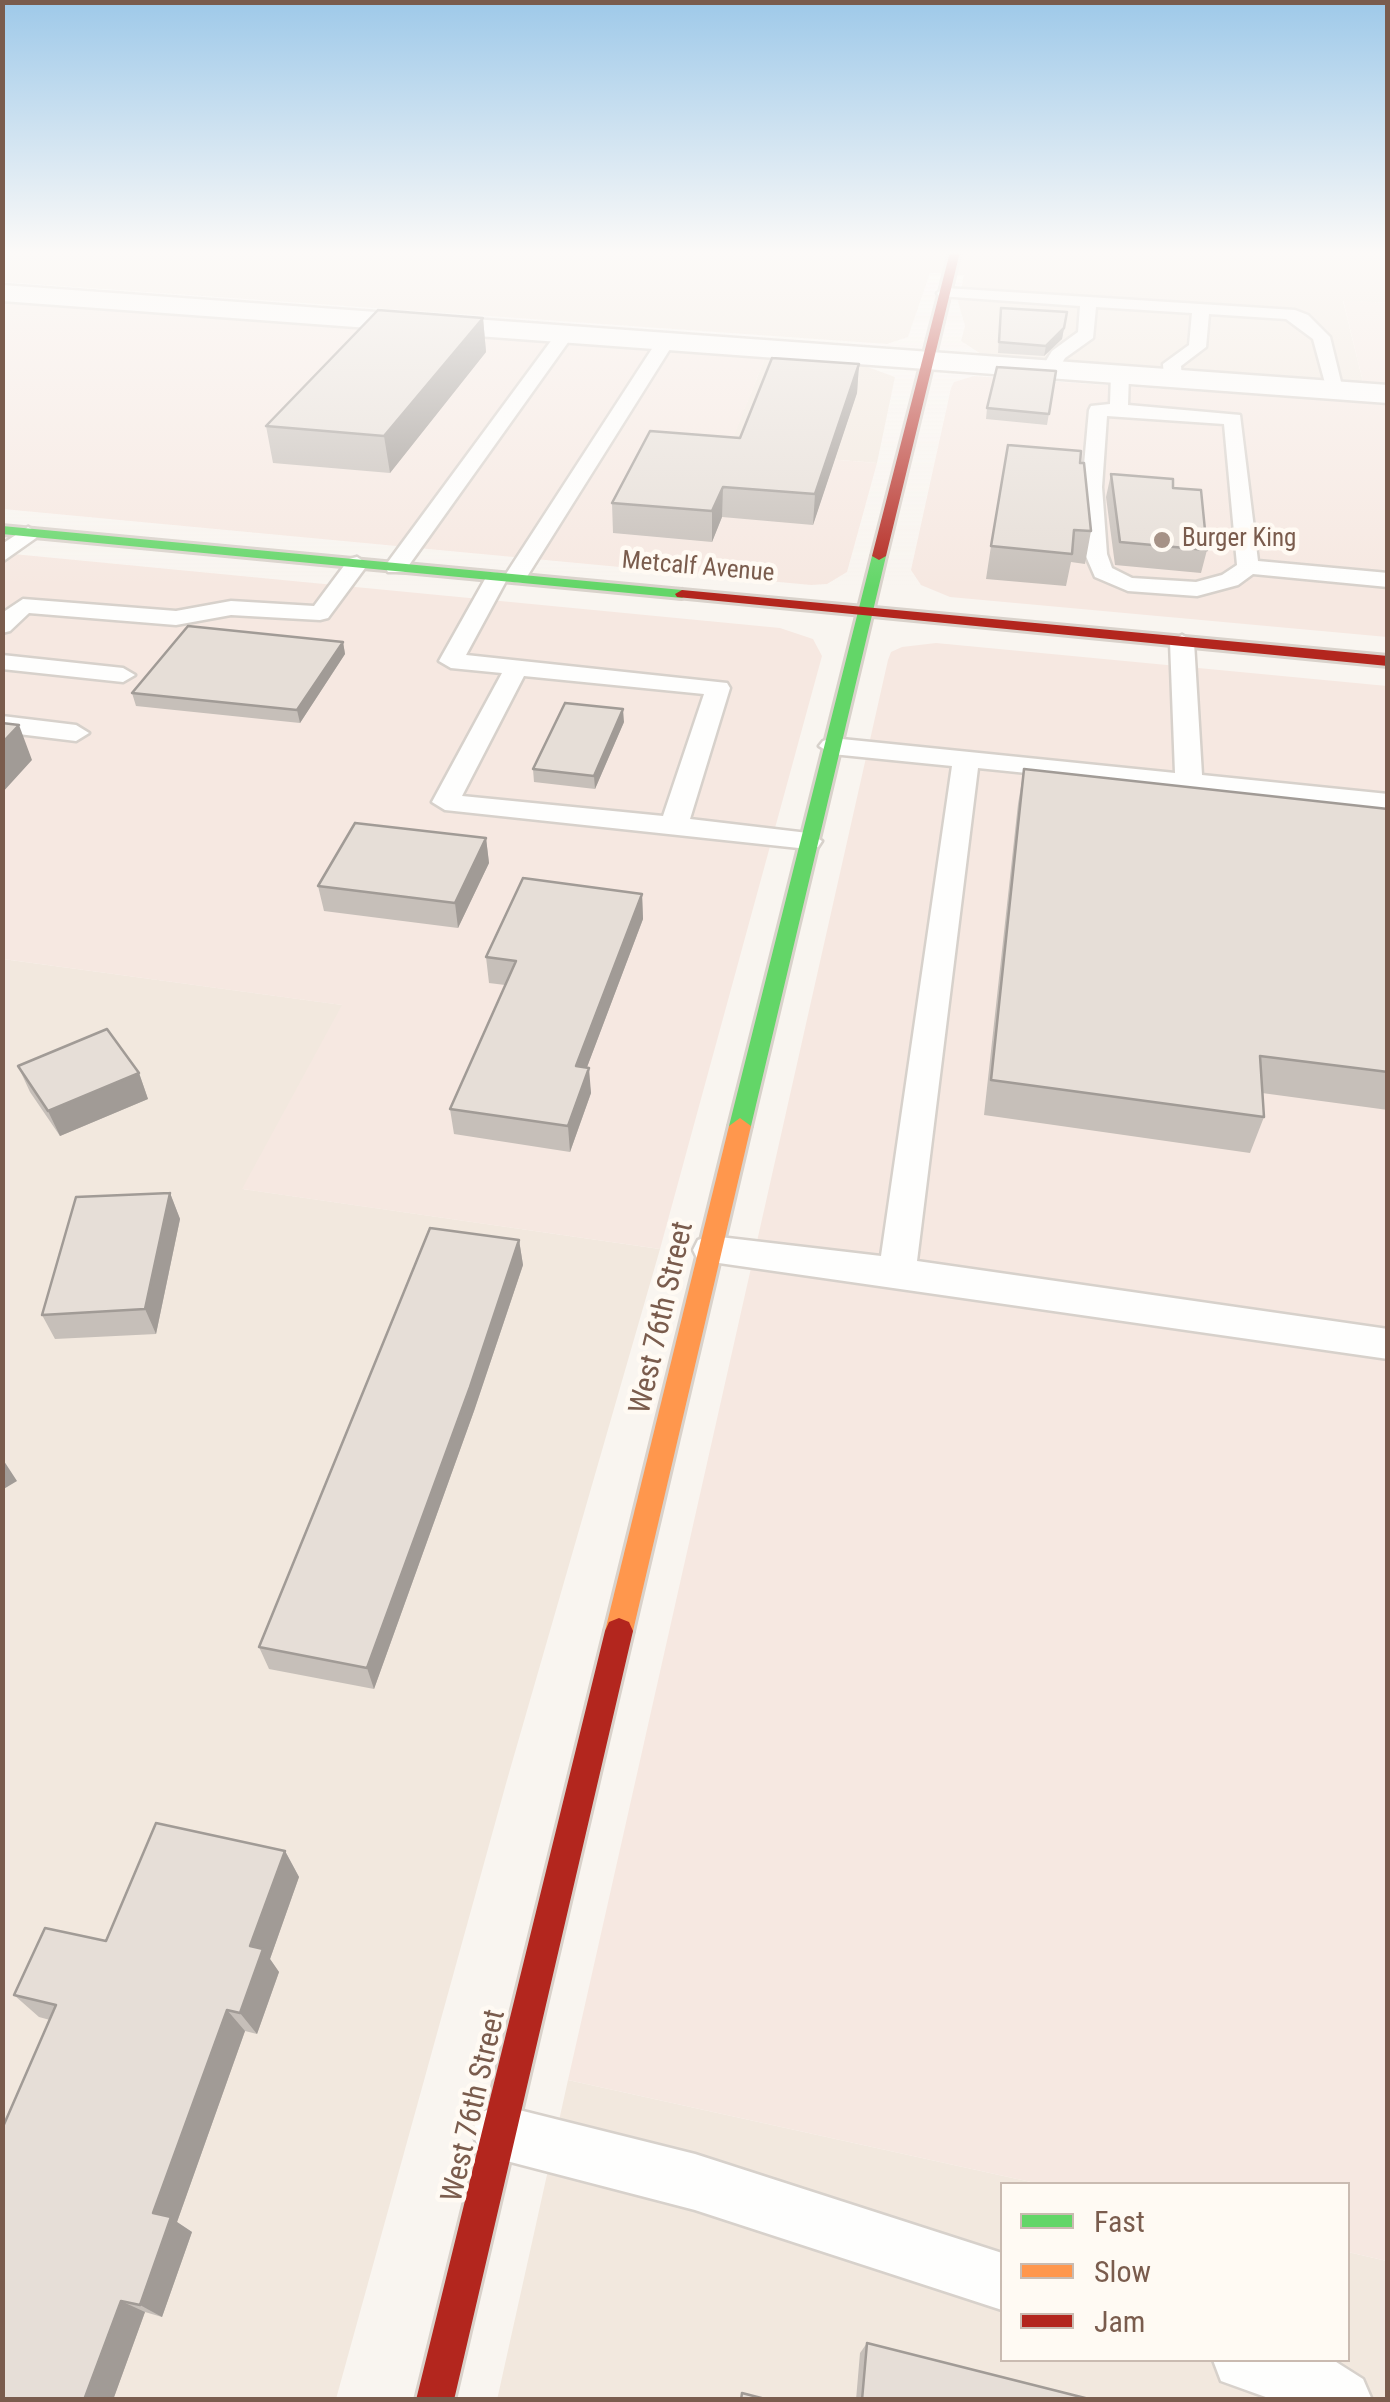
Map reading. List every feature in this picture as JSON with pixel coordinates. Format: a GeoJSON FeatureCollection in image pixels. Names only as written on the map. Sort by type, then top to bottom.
{"type":"FeatureCollection","features":[{"type":"Feature","properties":{"kind":"street","name":"West 76th Street"},"geometry":{"type":"LineString","coordinates":[[435,2400],[926,364]]}},
{"type":"Feature","properties":{"kind":"street"},"geometry":{"type":"LineString","coordinates":[[977,364],[1388,394]]}},
{"type":"Feature","properties":{"kind":"street","name":"Metcalf Avenue"},"geometry":{"type":"LineString","coordinates":[[2,530],[1388,661]]}},
{"type":"Feature","properties":{"kind":"lane"},"geometry":{"type":"LineString","coordinates":[[396,567],[543,364]]}},
{"type":"Feature","properties":{"kind":"lane"},"geometry":{"type":"LineString","coordinates":[[650,364],[450,661],[718,688],[674,825]]}},
{"type":"Feature","properties":{"kind":"lane"},"geometry":{"type":"LineString","coordinates":[[1050,370],[1053,364]]}},
{"type":"Feature","properties":{"kind":"lane"},"geometry":{"type":"LineString","coordinates":[[1172,364],[1173,378]]}},
{"type":"Feature","properties":{"kind":"lane"},"geometry":{"type":"LineString","coordinates":[[1327,364],[1334,390]]}},
{"type":"Feature","properties":{"kind":"lane"},"geometry":{"type":"LineString","coordinates":[[1119,410],[1120,374]]}},
{"type":"Feature","properties":{"kind":"lane"},"geometry":{"type":"LineString","coordinates":[[1248,567],[1233,419],[1098,410],[1092,487],[1096,554],[1103,572],[1128,584],[1197,590],[1230,580],[1248,567],[1388,580]]}},
{"type":"Feature","properties":{"kind":"lane"},"geometry":{"type":"LineString","coordinates":[[2,556],[28,533]]}},
{"type":"Feature","properties":{"kind":"lane"},"geometry":{"type":"LineString","coordinates":[[3,625],[23,606],[176,618],[231,608],[320,613],[357,564]]}},
{"type":"Feature","properties":{"kind":"lane"},"geometry":{"type":"LineString","coordinates":[[1182,642],[1189,782]]}},
{"type":"Feature","properties":{"kind":"lane"},"geometry":{"type":"LineString","coordinates":[[2,662],[123,675]]}},
{"type":"Feature","properties":{"kind":"lane"},"geometry":{"type":"LineString","coordinates":[[518,668],[445,802],[808,841]]}},
{"type":"Feature","properties":{"kind":"lane"},"geometry":{"type":"LineString","coordinates":[[2,724],[76,733]]}},
{"type":"Feature","properties":{"kind":"lane"},"geometry":{"type":"LineString","coordinates":[[832,746],[1388,802]]}},
{"type":"Feature","properties":{"kind":"lane"},"geometry":{"type":"LineString","coordinates":[[897,1272],[966,759]]}},
{"type":"Feature","properties":{"kind":"lane"},"geometry":{"type":"LineString","coordinates":[[710,1250],[897,1272],[1388,1344]]}},
{"type":"Feature","properties":{"kind":"lane"},"geometry":{"type":"LineString","coordinates":[[499,2132],[695,2182],[1000,2281]]}},
{"type":"Feature","properties":{"kind":"lane"},"geometry":{"type":"LineString","coordinates":[[1248,2362],[1323,2385],[1342,2400]]}},
{"type":"Feature","properties":{"kind":"shaded area"},"geometry":{"type":"Polygon","coordinates":[[[2,364],[763,364],[728,451],[877,463],[847,572],[827,584],[811,585],[3,509],[2,364]]]}},
{"type":"Feature","properties":{"kind":"shaded area"},"geometry":{"type":"Polygon","coordinates":[[[763,364],[862,365],[895,377],[877,463],[727,451],[763,364]]]}},
{"type":"Feature","properties":{"kind":"shaded area"},"geometry":{"type":"Polygon","coordinates":[[[1119,364],[1359,364],[1363,382],[1119,364]]]}},
{"type":"Feature","properties":{"kind":"shaded area"},"geometry":{"type":"Polygon","coordinates":[[[1359,364],[1387,364],[1387,383],[1363,382],[1359,364]]]}},
{"type":"Feature","properties":{"kind":"shaded area"},"geometry":{"type":"Polygon","coordinates":[[[974,376],[1387,404],[1387,637],[950,597],[921,585],[911,570],[951,388],[954,382],[974,376]]]}},
{"type":"Feature","properties":{"kind":"shaded area"},"geometry":{"type":"Polygon","coordinates":[[[3,553],[780,628],[813,639],[822,656],[660,1249],[242,1189],[342,1005],[3,959],[3,553]]]}},
{"type":"Feature","properties":{"kind":"shaded area"},"geometry":{"type":"Polygon","coordinates":[[[936,643],[1387,686],[1387,2261],[1350,2252],[1350,2182],[1031,2182],[568,2080],[888,660],[891,652],[936,643]]]}},
{"type":"Feature","properties":{"kind":"shaded area"},"geometry":{"type":"Polygon","coordinates":[[[3,959],[343,1005],[243,1189],[660,1249],[507,1780],[336,2399],[3,2400],[3,959]]]}},
{"type":"Feature","properties":{"kind":"shaded area"},"geometry":{"type":"Polygon","coordinates":[[[568,2080],[1031,2182],[1000,2182],[1000,2362],[1350,2362],[1350,2252],[1387,2261],[1387,2399],[497,2400],[568,2080]]]}},
{"type":"Feature","properties":{"kind":"building"},"geometry":{"type":"Polygon","coordinates":[[[326,364],[444,364],[384,436],[266,426],[326,364]]]}},
{"type":"Feature","properties":{"kind":"building"},"geometry":{"type":"Polygon","coordinates":[[[770,364],[859,364],[815,494],[723,487],[712,511],[612,503],[650,431],[740,438],[770,364]]]}},
{"type":"Feature","properties":{"kind":"building"},"geometry":{"type":"Polygon","coordinates":[[[997,367],[1056,371],[1049,414],[987,408],[997,367]]]}},
{"type":"Feature","properties":{"kind":"building"},"geometry":{"type":"Polygon","coordinates":[[[1008,445],[1081,451],[1091,531],[1074,530],[1072,554],[991,546],[1008,445]]]}},
{"type":"Feature","properties":{"kind":"building"},"geometry":{"type":"Polygon","coordinates":[[[1111,474],[1173,479],[1173,488],[1201,490],[1207,550],[1120,542],[1111,474]]]}},
{"type":"Feature","properties":{"kind":"building"},"geometry":{"type":"Polygon","coordinates":[[[188,626],[343,642],[297,710],[132,693],[188,626]]]}},
{"type":"Feature","properties":{"kind":"building"},"geometry":{"type":"Polygon","coordinates":[[[565,703],[623,709],[594,776],[533,769],[565,703]]]}},
{"type":"Feature","properties":{"kind":"building"},"geometry":{"type":"Polygon","coordinates":[[[2,723],[19,725],[2,743],[2,723]]]}},
{"type":"Feature","properties":{"kind":"building"},"geometry":{"type":"Polygon","coordinates":[[[1024,769],[1388,809],[1388,1072],[1260,1056],[1264,1117],[991,1080],[1024,769]]]}},
{"type":"Feature","properties":{"kind":"building"},"geometry":{"type":"Polygon","coordinates":[[[355,823],[486,838],[455,903],[318,886],[355,823]]]}},
{"type":"Feature","properties":{"kind":"building"},"geometry":{"type":"Polygon","coordinates":[[[523,878],[642,894],[576,1066],[589,1068],[568,1126],[450,1109],[516,961],[486,957],[523,878]]]}},
{"type":"Feature","properties":{"kind":"building"},"geometry":{"type":"Polygon","coordinates":[[[107,1029],[139,1073],[48,1111],[18,1066],[107,1029]]]}},
{"type":"Feature","properties":{"kind":"building"},"geometry":{"type":"Polygon","coordinates":[[[170,1193],[145,1309],[42,1315],[76,1197],[170,1193]]]}},
{"type":"Feature","properties":{"kind":"building"},"geometry":{"type":"Polygon","coordinates":[[[430,1228],[519,1240],[470,1387],[367,1668],[259,1647],[430,1228]]]}},
{"type":"Feature","properties":{"kind":"building"},"geometry":{"type":"Polygon","coordinates":[[[156,1823],[285,1851],[250,1946],[263,1949],[240,2013],[227,2010],[153,2213],[171,2217],[140,2305],[121,2301],[84,2400],[2,2400],[2,2129],[56,2005],[14,1995],[45,1928],[106,1941],[156,1823]]]}},
{"type":"Feature","properties":{"kind":"building"},"geometry":{"type":"Polygon","coordinates":[[[867,2343],[1093,2400],[862,2400],[867,2343]]]}},
{"type":"Feature","properties":{"kind":"building"},"geometry":{"type":"Polygon","coordinates":[[[742,2393],[769,2400],[741,2400],[742,2393]]]}},
{"type":"Feature","properties":{"kind":"traffic: fast"},"geometry":{"type":"LineString","coordinates":[[2,530],[682,594]]}},
{"type":"Feature","properties":{"kind":"traffic: fast"},"geometry":{"type":"LineString","coordinates":[[740,1126],[879,556]]}},
{"type":"Feature","properties":{"kind":"traffic: slow"},"geometry":{"type":"LineString","coordinates":[[619,1631],[740,1126]]}},
{"type":"Feature","properties":{"kind":"traffic: jam"},"geometry":{"type":"LineString","coordinates":[[879,556],[927,364]]}},
{"type":"Feature","properties":{"kind":"traffic: jam"},"geometry":{"type":"LineString","coordinates":[[682,594],[1388,661]]}},
{"type":"Feature","properties":{"kind":"traffic: jam"},"geometry":{"type":"LineString","coordinates":[[435,2400],[619,1631]]}},
{"type":"Feature","properties":{"kind":"place","name":"Burger King"},"geometry":{"type":"Point","coordinates":[1162,540]}}]}
